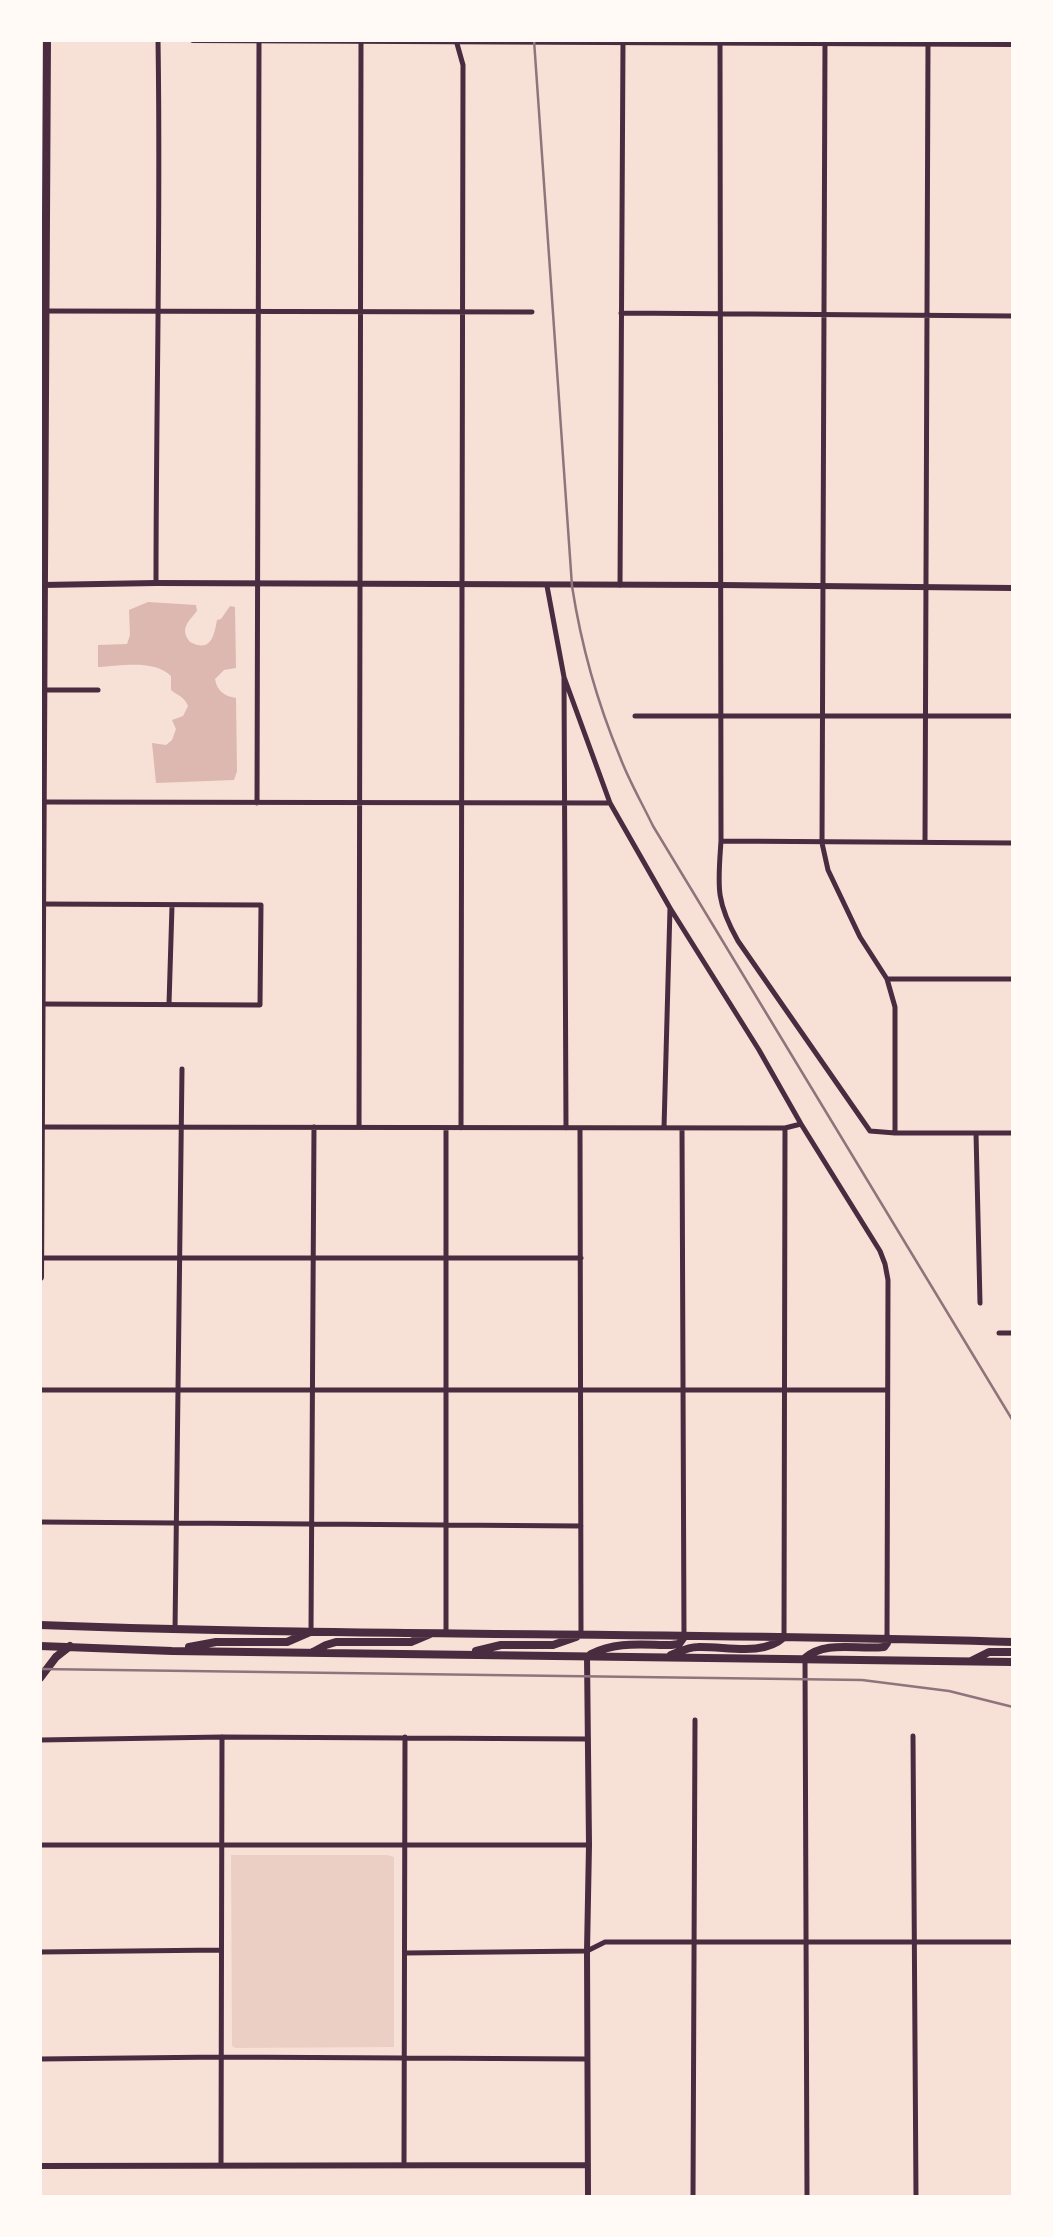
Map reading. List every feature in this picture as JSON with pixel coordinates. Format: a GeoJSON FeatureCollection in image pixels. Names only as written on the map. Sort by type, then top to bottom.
{"type":"FeatureCollection","features":[{"type":"Feature","properties":{"kind":"main road"},"geometry":{"type":"LineString","coordinates":[[40,1277],[42,312],[47,40]]}},
{"type":"Feature","properties":{"kind":"main road"},"geometry":{"type":"LineString","coordinates":[[40,1625],[175,1630],[887,1638],[1013,1642]]}},
{"type":"Feature","properties":{"kind":"main road"},"geometry":{"type":"LineString","coordinates":[[172,1651],[216,1642],[287,1642],[311,1631]]}},
{"type":"Feature","properties":{"kind":"main road"},"geometry":{"type":"LineString","coordinates":[[313,1652],[336,1642],[411,1642],[432,1633]]}},
{"type":"Feature","properties":{"kind":"main road"},"geometry":{"type":"LineString","coordinates":[[467,1654],[501,1645],[553,1645],[581,1635]]}},
{"type":"Feature","properties":{"kind":"main road"},"geometry":{"type":"LineString","coordinates":[[587,1656],[606,1647],[679,1644],[684,1637]]}},
{"type":"Feature","properties":{"kind":"main road"},"geometry":{"type":"LineString","coordinates":[[664,1657],[694,1647],[774,1646],[784,1637]]}},
{"type":"Feature","properties":{"kind":"main road"},"geometry":{"type":"LineString","coordinates":[[805,1658],[813,1651],[823,1648],[884,1647],[887,1638]]}},
{"type":"Feature","properties":{"kind":"main road"},"geometry":{"type":"LineString","coordinates":[[40,1646],[172,1651],[1013,1662]]}},
{"type":"Feature","properties":{"kind":"main road"},"geometry":{"type":"LineString","coordinates":[[40,1678],[51,1662],[70,1647]]}},
{"type":"Feature","properties":{"kind":"main road"},"geometry":{"type":"LineString","coordinates":[[971,1661],[989,1652],[1013,1652]]}},
{"type":"Feature","properties":{"kind":"street"},"geometry":{"type":"LineString","coordinates":[[156,583],[160,225],[158,40]]}},
{"type":"Feature","properties":{"kind":"street"},"geometry":{"type":"LineString","coordinates":[[193,40],[1013,44]]}},
{"type":"Feature","properties":{"kind":"street"},"geometry":{"type":"LineString","coordinates":[[257,803],[259,41]]}},
{"type":"Feature","properties":{"kind":"street"},"geometry":{"type":"LineString","coordinates":[[359,1128],[361,41]]}},
{"type":"Feature","properties":{"kind":"street"},"geometry":{"type":"LineString","coordinates":[[456,41],[463,65],[461,1128]]}},
{"type":"Feature","properties":{"kind":"street"},"geometry":{"type":"LineString","coordinates":[[620,585],[623,42]]}},
{"type":"Feature","properties":{"kind":"street"},"geometry":{"type":"LineString","coordinates":[[825,42],[822,843],[828,870],[860,937],[887,979],[895,1007],[895,1133]]}},
{"type":"Feature","properties":{"kind":"street"},"geometry":{"type":"LineString","coordinates":[[720,43],[721,842],[718,891],[725,918],[870,1131],[1013,1133]]}},
{"type":"Feature","properties":{"kind":"street"},"geometry":{"type":"LineString","coordinates":[[925,842],[928,43]]}},
{"type":"Feature","properties":{"kind":"street"},"geometry":{"type":"LineString","coordinates":[[42,312],[532,312]]}},
{"type":"Feature","properties":{"kind":"street"},"geometry":{"type":"LineString","coordinates":[[621,313],[1013,316]]}},
{"type":"Feature","properties":{"kind":"street"},"geometry":{"type":"LineString","coordinates":[[42,585],[721,585],[1013,589]]}},
{"type":"Feature","properties":{"kind":"street"},"geometry":{"type":"LineString","coordinates":[[547,586],[564,677],[610,803],[670,908],[759,1049],[801,1124],[880,1251],[885,1264],[888,1280],[887,1638]]}},
{"type":"Feature","properties":{"kind":"street"},"geometry":{"type":"LineString","coordinates":[[564,677],[566,1128]]}},
{"type":"Feature","properties":{"kind":"street"},"geometry":{"type":"LineString","coordinates":[[42,690],[98,691]]}},
{"type":"Feature","properties":{"kind":"street"},"geometry":{"type":"LineString","coordinates":[[635,716],[1013,716]]}},
{"type":"Feature","properties":{"kind":"street"},"geometry":{"type":"LineString","coordinates":[[41,803],[610,803]]}},
{"type":"Feature","properties":{"kind":"street"},"geometry":{"type":"LineString","coordinates":[[721,842],[1013,843]]}},
{"type":"Feature","properties":{"kind":"street"},"geometry":{"type":"LineString","coordinates":[[41,904],[261,905],[260,1005],[169,1004],[41,1008]]}},
{"type":"Feature","properties":{"kind":"street"},"geometry":{"type":"LineString","coordinates":[[169,1004],[172,906]]}},
{"type":"Feature","properties":{"kind":"street"},"geometry":{"type":"LineString","coordinates":[[664,1128],[670,908]]}},
{"type":"Feature","properties":{"kind":"street"},"geometry":{"type":"LineString","coordinates":[[887,979],[1013,979]]}},
{"type":"Feature","properties":{"kind":"street"},"geometry":{"type":"LineString","coordinates":[[175,1630],[182,1069]]}},
{"type":"Feature","properties":{"kind":"street"},"geometry":{"type":"LineString","coordinates":[[41,1127],[785,1128],[801,1124]]}},
{"type":"Feature","properties":{"kind":"street"},"geometry":{"type":"LineString","coordinates":[[311,1631],[314,1127]]}},
{"type":"Feature","properties":{"kind":"street"},"geometry":{"type":"LineString","coordinates":[[446,1128],[446,1633]]}},
{"type":"Feature","properties":{"kind":"street"},"geometry":{"type":"LineString","coordinates":[[580,1128],[581,1635]]}},
{"type":"Feature","properties":{"kind":"street"},"geometry":{"type":"LineString","coordinates":[[682,1128],[684,1637]]}},
{"type":"Feature","properties":{"kind":"street"},"geometry":{"type":"LineString","coordinates":[[784,1637],[785,1128]]}},
{"type":"Feature","properties":{"kind":"street"},"geometry":{"type":"LineString","coordinates":[[976,1133],[981,1303]]}},
{"type":"Feature","properties":{"kind":"street"},"geometry":{"type":"LineString","coordinates":[[41,1258],[581,1258]]}},
{"type":"Feature","properties":{"kind":"street"},"geometry":{"type":"LineString","coordinates":[[999,1333],[1013,1333]]}},
{"type":"Feature","properties":{"kind":"street"},"geometry":{"type":"LineString","coordinates":[[40,1390],[887,1390]]}},
{"type":"Feature","properties":{"kind":"street"},"geometry":{"type":"LineString","coordinates":[[40,1522],[581,1526]]}},
{"type":"Feature","properties":{"kind":"street"},"geometry":{"type":"LineString","coordinates":[[587,1656],[588,2197]]}},
{"type":"Feature","properties":{"kind":"street"},"geometry":{"type":"LineString","coordinates":[[805,1658],[807,2197]]}},
{"type":"Feature","properties":{"kind":"street"},"geometry":{"type":"LineString","coordinates":[[693,2197],[695,1720]]}},
{"type":"Feature","properties":{"kind":"street"},"geometry":{"type":"LineString","coordinates":[[913,1736],[916,2197]]}},
{"type":"Feature","properties":{"kind":"street"},"geometry":{"type":"LineString","coordinates":[[40,1740],[222,1737],[588,1739]]}},
{"type":"Feature","properties":{"kind":"street"},"geometry":{"type":"LineString","coordinates":[[221,2164],[222,1737]]}},
{"type":"Feature","properties":{"kind":"street"},"geometry":{"type":"LineString","coordinates":[[404,2165],[405,1737]]}},
{"type":"Feature","properties":{"kind":"street"},"geometry":{"type":"LineString","coordinates":[[40,1845],[589,1845]]}},
{"type":"Feature","properties":{"kind":"street"},"geometry":{"type":"LineString","coordinates":[[405,1953],[587,1951],[605,1942],[1013,1942]]}},
{"type":"Feature","properties":{"kind":"street"},"geometry":{"type":"LineString","coordinates":[[40,1952],[221,1950]]}},
{"type":"Feature","properties":{"kind":"street"},"geometry":{"type":"LineString","coordinates":[[40,2059],[587,2059]]}},
{"type":"Feature","properties":{"kind":"street"},"geometry":{"type":"LineString","coordinates":[[40,2166],[588,2165]]}},
{"type":"Feature","properties":{"kind":"shaded area"},"geometry":{"type":"Polygon","coordinates":[[[148,602],[196,605],[197,611],[186,625],[185,633],[190,642],[197,645],[210,641],[217,620],[221,619],[230,606],[235,607],[236,668],[224,670],[215,679],[222,692],[236,698],[237,771],[234,780],[156,783],[152,743],[166,745],[172,740],[176,729],[172,720],[183,716],[188,706],[183,698],[171,690],[171,676],[156,667],[98,667],[98,645],[127,644],[130,635],[129,610],[148,602]]]}},
{"type":"Feature","properties":{"kind":"shaded area"},"geometry":{"type":"Polygon","coordinates":[[[231,1855],[394,1857],[394,2047],[232,2046],[231,1855]]]}},
{"type":"Feature","properties":{"kind":"railway"},"geometry":{"type":"LineString","coordinates":[[534,40],[572,586],[585,651],[604,715],[627,775],[653,826],[1013,1421]]}},
{"type":"Feature","properties":{"kind":"railway"},"geometry":{"type":"LineString","coordinates":[[40,1669],[862,1680],[949,1691],[1013,1707]]}}]}
